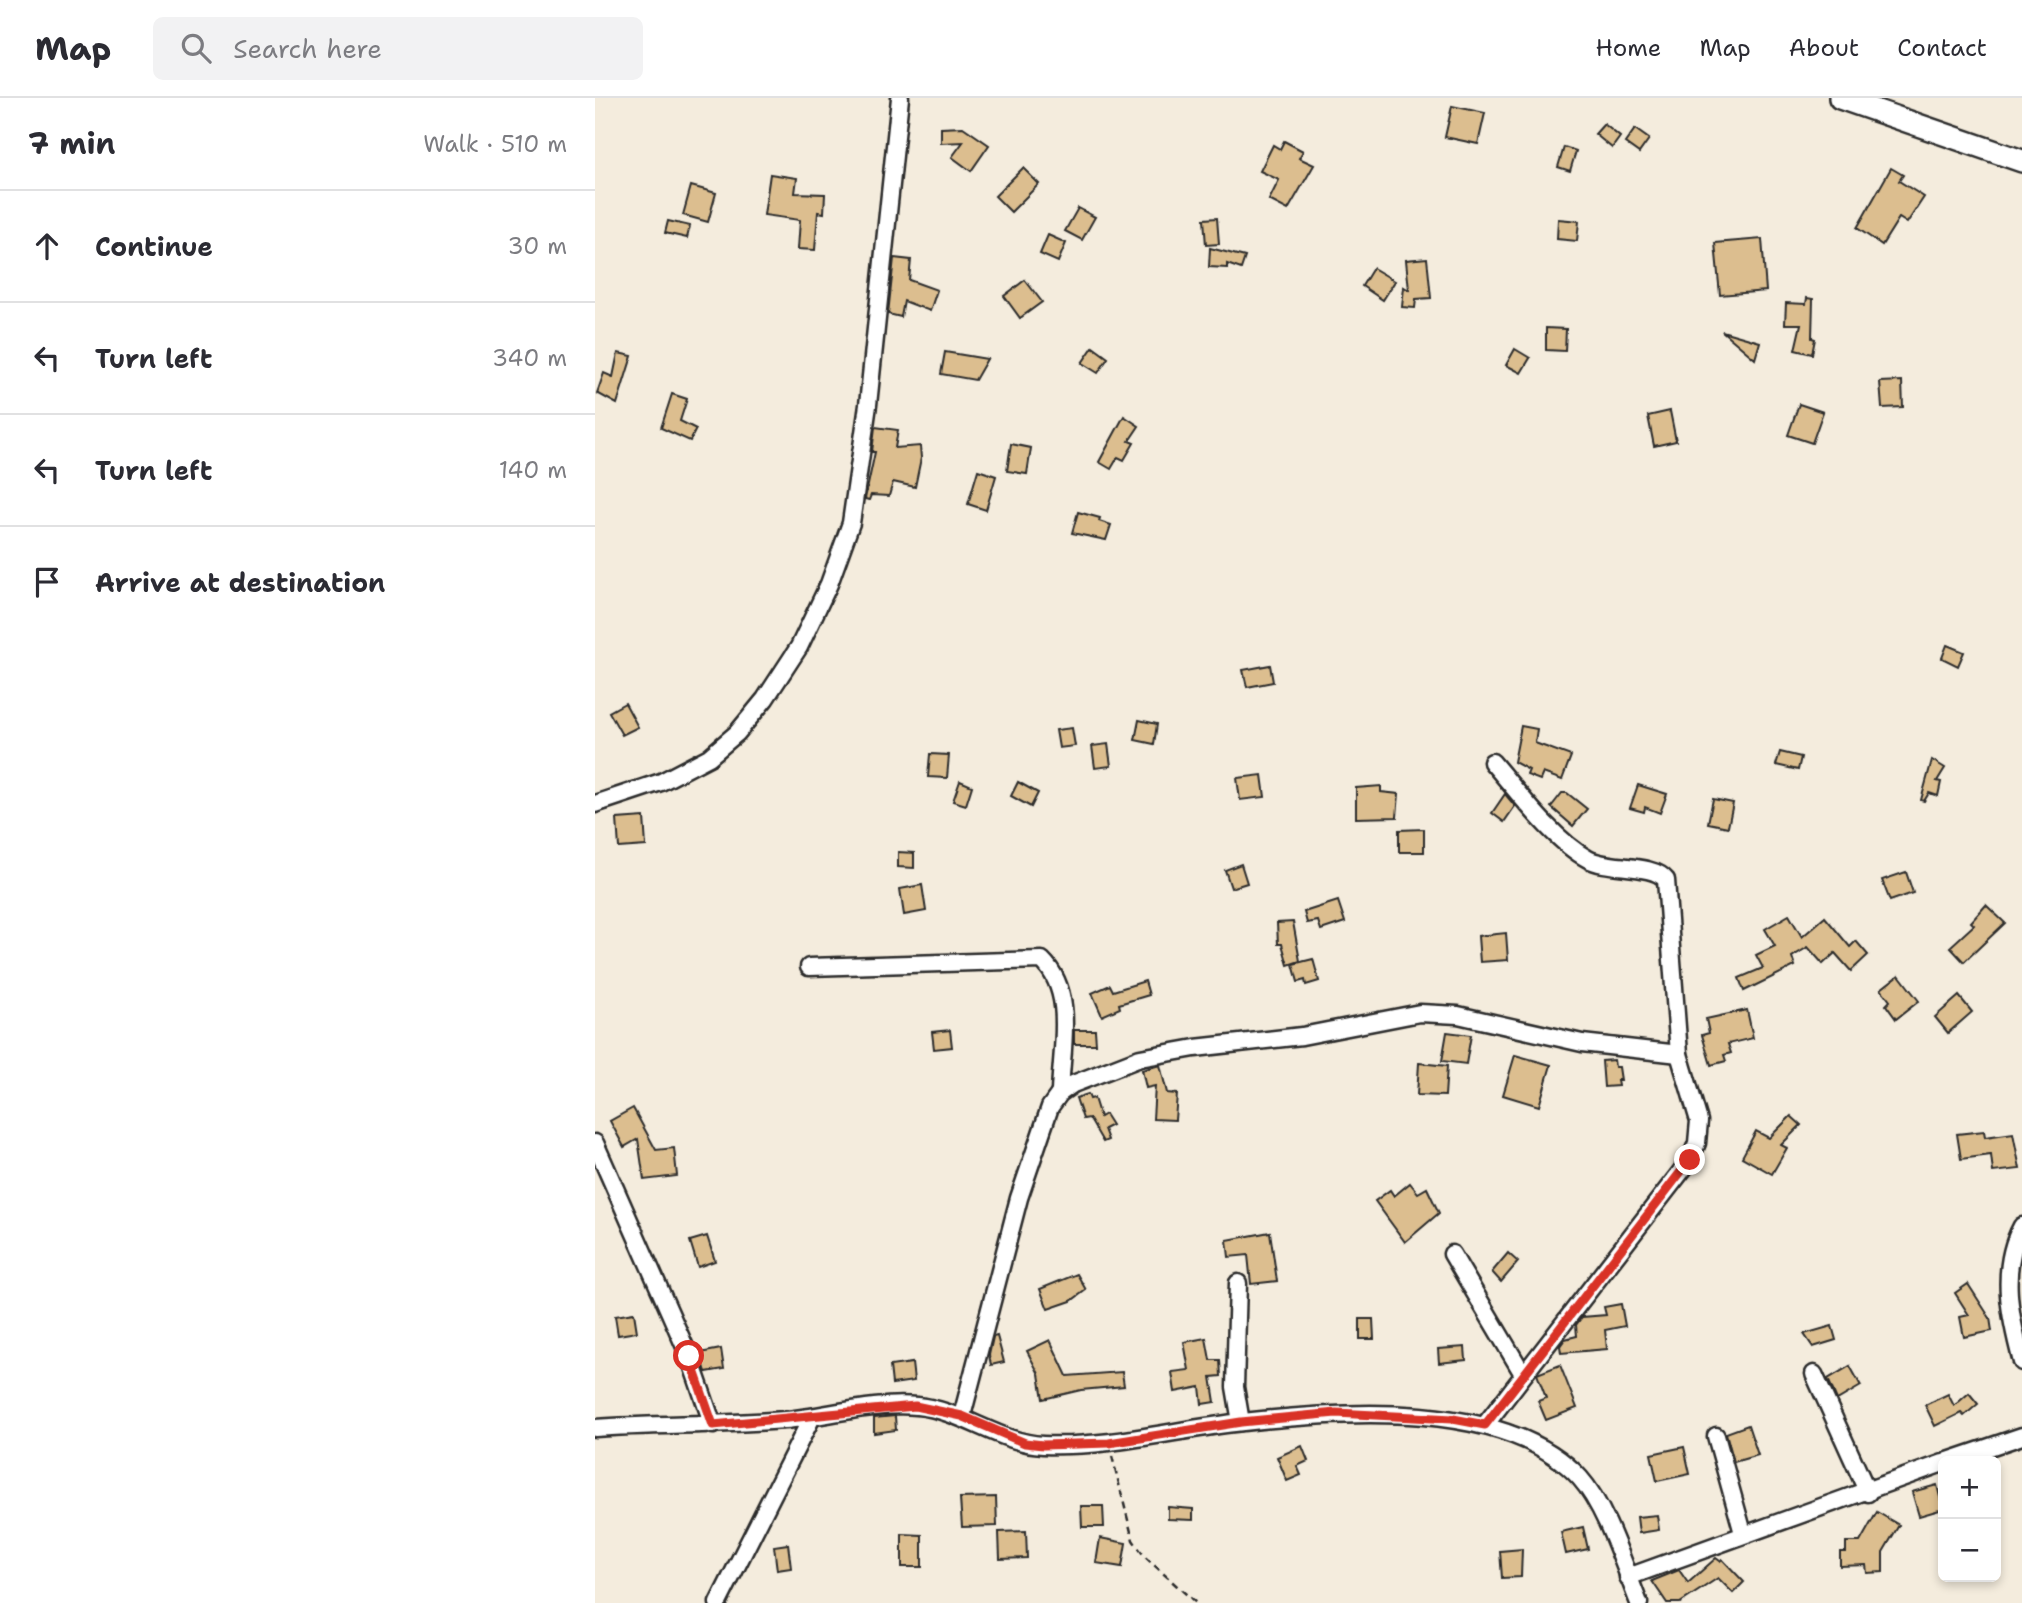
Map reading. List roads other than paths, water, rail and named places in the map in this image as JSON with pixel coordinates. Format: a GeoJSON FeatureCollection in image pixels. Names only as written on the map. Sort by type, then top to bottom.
{"type":"FeatureCollection","features":[{"type":"Feature","properties":{"kind":"street"},"geometry":{"type":"LineString","coordinates":[[595,804],[661,782],[709,758],[737,733],[765,699],[799,647],[829,584],[851,523],[869,391],[900,98]]}},
{"type":"Feature","properties":{"kind":"street"},"geometry":{"type":"LineString","coordinates":[[1840,98],[2022,161]]}},
{"type":"Feature","properties":{"kind":"street"},"geometry":{"type":"LineString","coordinates":[[1485,1425],[1690,1160],[1697,1143],[1699,1121],[1679,1054],[1666,880],[1656,872],[1591,861],[1570,848],[1492,762]]}},
{"type":"Feature","properties":{"kind":"street"},"geometry":{"type":"LineString","coordinates":[[809,967],[1042,960],[1056,974],[1064,995],[1060,1093]]}},
{"type":"Feature","properties":{"kind":"street"},"geometry":{"type":"LineString","coordinates":[[962,1416],[1019,1198],[1050,1107],[1060,1093],[1084,1079],[1140,1058],[1195,1048],[1302,1036],[1420,1013],[1458,1015],[1582,1043],[1679,1054]]}},
{"type":"Feature","properties":{"kind":"street"},"geometry":{"type":"LineString","coordinates":[[595,1143],[684,1343],[713,1425]]}},
{"type":"Feature","properties":{"kind":"street"},"geometry":{"type":"LineString","coordinates":[[2022,1226],[2010,1265],[2008,1298],[2022,1362]]}},
{"type":"Feature","properties":{"kind":"street"},"geometry":{"type":"LineString","coordinates":[[1453,1254],[1523,1374]]}},
{"type":"Feature","properties":{"kind":"street"},"geometry":{"type":"LineString","coordinates":[[1238,1283],[1235,1387],[1241,1422]]}},
{"type":"Feature","properties":{"kind":"street"},"geometry":{"type":"LineString","coordinates":[[1814,1374],[1868,1493]]}},
{"type":"Feature","properties":{"kind":"street"},"geometry":{"type":"LineString","coordinates":[[595,1428],[713,1425],[915,1406],[962,1416],[1025,1443],[1109,1443],[1241,1422],[1336,1413],[1453,1419],[1485,1425],[1519,1437],[1566,1466],[1581,1480],[1596,1504],[1639,1603]]}},
{"type":"Feature","properties":{"kind":"street"},"geometry":{"type":"LineString","coordinates":[[718,1603],[813,1417]]}},
{"type":"Feature","properties":{"kind":"street"},"geometry":{"type":"LineString","coordinates":[[1716,1436],[1743,1533]]}},
{"type":"Feature","properties":{"kind":"street"},"geometry":{"type":"LineString","coordinates":[[1963,1456],[2022,1436]]}},
{"type":"Feature","properties":{"kind":"street"},"geometry":{"type":"LineString","coordinates":[[1628,1577],[1743,1533],[1868,1493],[1938,1465]]}}]}
